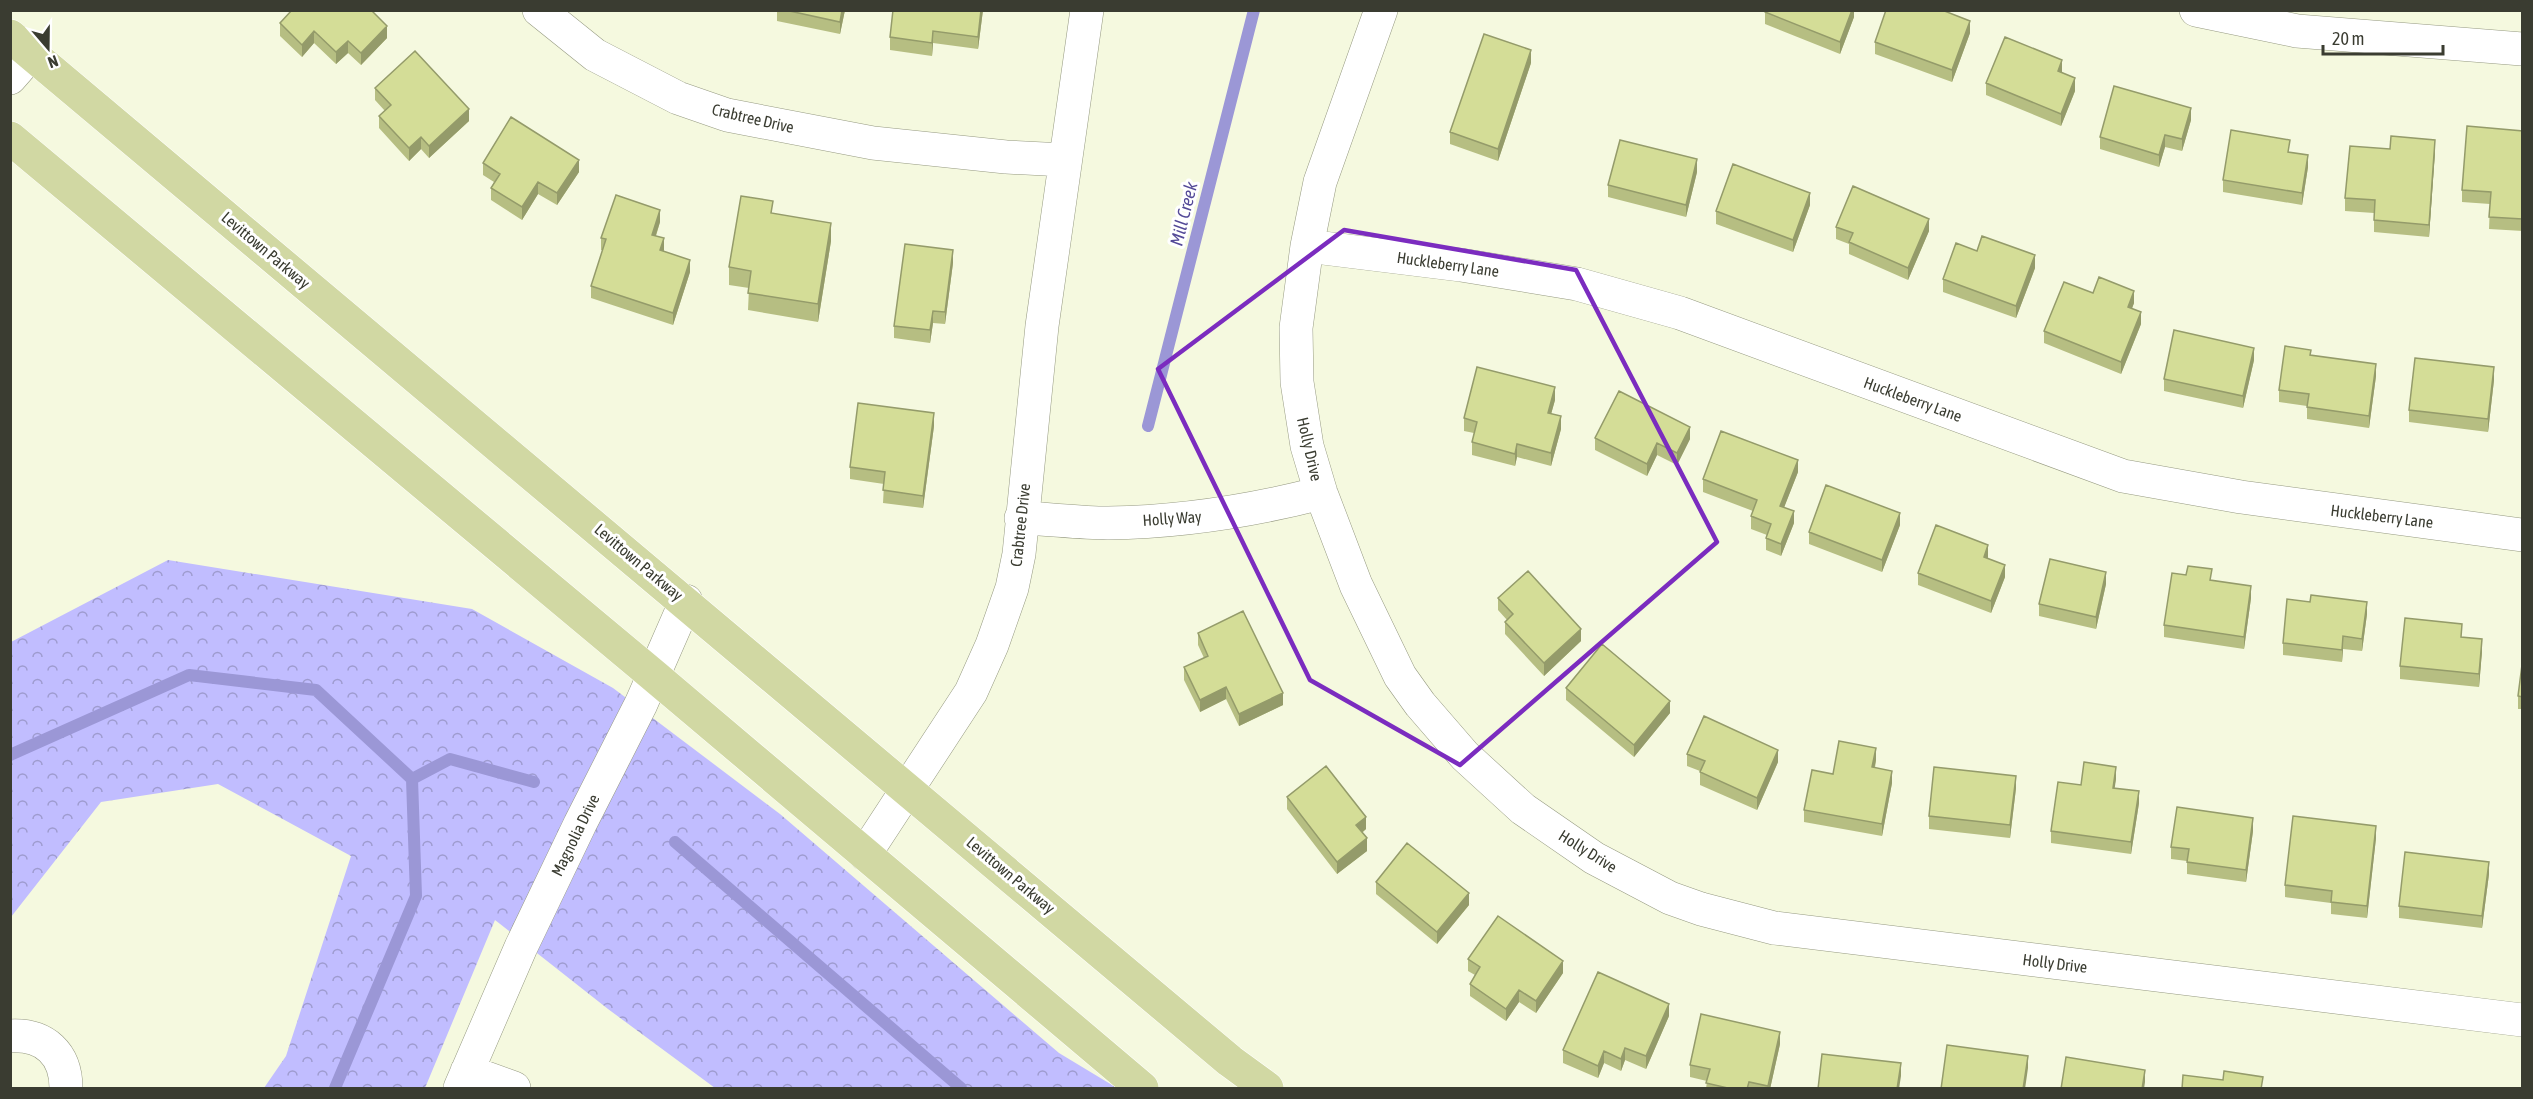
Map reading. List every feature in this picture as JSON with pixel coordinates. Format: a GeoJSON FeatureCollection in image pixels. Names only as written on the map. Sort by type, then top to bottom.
{"type":"FeatureCollection","features":[{"type":"Feature","properties":{"kind":"main road","name":"Levittown Parkway"},"geometry":{"type":"LineString","coordinates":[[17,56],[686,602],[1230,1061],[1267,1089]]}},
{"type":"Feature","properties":{"kind":"main road"},"geometry":{"type":"LineString","coordinates":[[10,138],[653,675],[1143,1089]]}},
{"type":"Feature","properties":{"kind":"street","name":"Crabtree Drive"},"geometry":{"type":"LineString","coordinates":[[539,10],[595,55],[678,98],[727,115],[873,143],[1006,157],[1064,160]]}},
{"type":"Feature","properties":{"kind":"street","name":"Crabtree Drive"},"geometry":{"type":"LineString","coordinates":[[866,854],[971,692],[992,645],[1012,588],[1019,554],[1042,326],[1087,10]]}},
{"type":"Feature","properties":{"kind":"street","name":"Holly Drive"},"geometry":{"type":"LineString","coordinates":[[1381,10],[1320,182],[1307,246],[1296,328],[1297,382],[1306,446],[1356,585],[1400,676],[1465,756],[1523,808],[1594,858],[1670,898],[1701,909],[1774,928],[2523,1020]]}},
{"type":"Feature","properties":{"kind":"street"},"geometry":{"type":"LineString","coordinates":[[2196,10],[2297,31],[2523,49]]}},
{"type":"Feature","properties":{"kind":"street","name":"Huckleberry Lane"},"geometry":{"type":"LineString","coordinates":[[1307,246],[1461,265],[1577,284],[1680,313],[2123,476],[2241,497],[2523,534]]}},
{"type":"Feature","properties":{"kind":"street","name":"Holly Way"},"geometry":{"type":"LineString","coordinates":[[1021,518],[1107,523],[1194,518],[1277,504],[1321,493]]}},
{"type":"Feature","properties":{"kind":"street","name":"Magnolia Drive"},"geometry":{"type":"LineString","coordinates":[[514,1089],[464,1080],[521,947],[686,602]]}},
{"type":"Feature","properties":{"kind":"street"},"geometry":{"type":"LineString","coordinates":[[10,1036],[21,1035],[47,1044],[60,1058],[66,1074],[66,1089]]}},
{"type":"Feature","properties":{"kind":"highlighted area"},"geometry":{"type":"Polygon","coordinates":[[[1344,230],[1576,270],[1717,542],[1460,765],[1310,680],[1158,369],[1344,230]]]}},
{"type":"Feature","properties":{"kind":"green space"},"geometry":{"type":"Polygon","coordinates":[[[168,560],[472,609],[613,688],[780,814],[1059,1053],[1117,1088],[715,1088],[608,1009],[495,920],[425,1088],[264,1088],[286,1056],[351,856],[218,784],[101,802],[11,917],[11,642],[168,560]]]}},
{"type":"Feature","properties":{"kind":"building"},"geometry":{"type":"Polygon","coordinates":[[[292,10],[371,10],[387,26],[361,53],[348,41],[336,52],[314,31],[302,45],[280,23],[292,10]]]}},
{"type":"Feature","properties":{"kind":"building"},"geometry":{"type":"Polygon","coordinates":[[[785,10],[842,10],[840,22],[785,10]]]}},
{"type":"Feature","properties":{"kind":"building"},"geometry":{"type":"Polygon","coordinates":[[[893,10],[981,10],[978,37],[933,31],[932,43],[890,37],[893,10]]]}},
{"type":"Feature","properties":{"kind":"building"},"geometry":{"type":"Polygon","coordinates":[[[1765,10],[1852,10],[1840,42],[1765,12],[1765,10]]]}},
{"type":"Feature","properties":{"kind":"building"},"geometry":{"type":"Polygon","coordinates":[[[1886,10],[1942,10],[1970,21],[1952,70],[1875,42],[1886,10]]]}},
{"type":"Feature","properties":{"kind":"building"},"geometry":{"type":"Polygon","coordinates":[[[1484,34],[1531,50],[1498,149],[1450,132],[1484,34]]]}},
{"type":"Feature","properties":{"kind":"building"},"geometry":{"type":"Polygon","coordinates":[[[2005,37],[2062,60],[2058,71],[2075,78],[2061,114],[1986,83],[2005,37]]]}},
{"type":"Feature","properties":{"kind":"building"},"geometry":{"type":"Polygon","coordinates":[[[415,51],[469,109],[429,146],[421,137],[409,148],[379,116],[391,105],[375,88],[415,51]]]}},
{"type":"Feature","properties":{"kind":"building"},"geometry":{"type":"Polygon","coordinates":[[[2114,86],[2191,108],[2182,139],[2165,135],[2159,155],[2100,137],[2114,86]]]}},
{"type":"Feature","properties":{"kind":"building"},"geometry":{"type":"Polygon","coordinates":[[[511,117],[579,160],[557,193],[538,182],[522,207],[491,188],[500,174],[483,163],[511,117]]]}},
{"type":"Feature","properties":{"kind":"building"},"geometry":{"type":"Polygon","coordinates":[[[2467,126],[2523,131],[2523,219],[2489,217],[2491,192],[2462,190],[2467,126]]]}},
{"type":"Feature","properties":{"kind":"building"},"geometry":{"type":"Polygon","coordinates":[[[2231,130],[2290,140],[2288,152],[2308,155],[2302,193],[2223,180],[2231,130]]]}},
{"type":"Feature","properties":{"kind":"building"},"geometry":{"type":"Polygon","coordinates":[[[2391,136],[2435,140],[2429,225],[2374,220],[2375,200],[2345,198],[2350,146],[2390,149],[2391,136]]]}},
{"type":"Feature","properties":{"kind":"building"},"geometry":{"type":"Polygon","coordinates":[[[1620,140],[1697,159],[1686,205],[1608,185],[1620,140]]]}},
{"type":"Feature","properties":{"kind":"building"},"geometry":{"type":"Polygon","coordinates":[[[1733,164],[1810,193],[1793,240],[1716,211],[1733,164]]]}},
{"type":"Feature","properties":{"kind":"building"},"geometry":{"type":"Polygon","coordinates":[[[1853,186],[1929,219],[1908,268],[1849,242],[1853,233],[1836,227],[1853,186]]]}},
{"type":"Feature","properties":{"kind":"building"},"geometry":{"type":"Polygon","coordinates":[[[616,195],[660,210],[652,235],[664,238],[660,250],[690,260],[673,313],[591,286],[606,239],[601,238],[616,195]]]}},
{"type":"Feature","properties":{"kind":"building"},"geometry":{"type":"Polygon","coordinates":[[[741,196],[773,201],[771,213],[831,223],[818,304],[748,293],[751,271],[729,267],[741,196]]]}},
{"type":"Feature","properties":{"kind":"building"},"geometry":{"type":"Polygon","coordinates":[[[1982,236],[2035,255],[2016,306],[1943,279],[1956,243],[1977,251],[1982,236]]]}},
{"type":"Feature","properties":{"kind":"building"},"geometry":{"type":"Polygon","coordinates":[[[905,244],[953,250],[945,312],[933,311],[930,330],[894,326],[905,244]]]}},
{"type":"Feature","properties":{"kind":"building"},"geometry":{"type":"Polygon","coordinates":[[[2099,277],[2134,291],[2128,307],[2141,312],[2121,362],[2044,331],[2064,282],[2093,293],[2099,277]]]}},
{"type":"Feature","properties":{"kind":"building"},"geometry":{"type":"Polygon","coordinates":[[[2174,330],[2254,348],[2243,396],[2164,379],[2174,330]]]}},
{"type":"Feature","properties":{"kind":"building"},"geometry":{"type":"Polygon","coordinates":[[[2285,346],[2311,350],[2310,355],[2376,364],[2369,416],[2307,407],[2309,394],[2279,390],[2285,346]]]}},
{"type":"Feature","properties":{"kind":"building"},"geometry":{"type":"Polygon","coordinates":[[[2415,358],[2494,367],[2488,419],[2409,410],[2415,358]]]}},
{"type":"Feature","properties":{"kind":"building"},"geometry":{"type":"Polygon","coordinates":[[[1477,367],[1555,387],[1548,413],[1561,416],[1551,453],[1517,444],[1515,454],[1472,442],[1477,422],[1464,418],[1477,367]]]}},
{"type":"Feature","properties":{"kind":"building"},"geometry":{"type":"Polygon","coordinates":[[[1619,391],[1690,427],[1677,453],[1657,443],[1647,464],[1595,438],[1619,391]]]}},
{"type":"Feature","properties":{"kind":"building"},"geometry":{"type":"Polygon","coordinates":[[[858,403],[934,413],[923,496],[883,490],[885,472],[850,467],[858,403]]]}},
{"type":"Feature","properties":{"kind":"building"},"geometry":{"type":"Polygon","coordinates":[[[1721,431],[1798,460],[1780,506],[1794,511],[1781,544],[1766,538],[1771,524],[1751,516],[1757,500],[1703,479],[1721,431]]]}},
{"type":"Feature","properties":{"kind":"building"},"geometry":{"type":"Polygon","coordinates":[[[1826,485],[1900,513],[1882,560],[1809,532],[1826,485]]]}},
{"type":"Feature","properties":{"kind":"building"},"geometry":{"type":"Polygon","coordinates":[[[1936,525],[1988,545],[1984,557],[2005,565],[1991,601],[1918,573],[1936,525]]]}},
{"type":"Feature","properties":{"kind":"building"},"geometry":{"type":"Polygon","coordinates":[[[2050,559],[2106,572],[2096,617],[2039,604],[2050,559]]]}},
{"type":"Feature","properties":{"kind":"building"},"geometry":{"type":"Polygon","coordinates":[[[2188,566],[2212,569],[2210,580],[2251,586],[2244,637],[2164,625],[2172,573],[2186,575],[2188,566]]]}},
{"type":"Feature","properties":{"kind":"building"},"geometry":{"type":"Polygon","coordinates":[[[1528,571],[1581,629],[1544,663],[1505,622],[1513,614],[1498,598],[1528,571]]]}},
{"type":"Feature","properties":{"kind":"building"},"geometry":{"type":"Polygon","coordinates":[[[2311,595],[2367,602],[2362,639],[2343,636],[2342,650],[2283,643],[2287,599],[2310,602],[2311,595]]]}},
{"type":"Feature","properties":{"kind":"building"},"geometry":{"type":"Polygon","coordinates":[[[1243,611],[1283,693],[1239,714],[1226,687],[1200,700],[1184,667],[1208,656],[1198,633],[1243,611]]]}},
{"type":"Feature","properties":{"kind":"building"},"geometry":{"type":"Polygon","coordinates":[[[2405,618],[2462,624],[2461,637],[2482,639],[2479,674],[2400,666],[2405,618]]]}},
{"type":"Feature","properties":{"kind":"building"},"geometry":{"type":"Polygon","coordinates":[[[1602,644],[1670,701],[1634,745],[1566,688],[1602,644]]]}},
{"type":"Feature","properties":{"kind":"building"},"geometry":{"type":"Polygon","coordinates":[[[2523,657],[2523,697],[2518,696],[2523,657]]]}},
{"type":"Feature","properties":{"kind":"building"},"geometry":{"type":"Polygon","coordinates":[[[1704,716],[1778,750],[1757,798],[1700,772],[1705,761],[1687,754],[1704,716]]]}},
{"type":"Feature","properties":{"kind":"building"},"geometry":{"type":"Polygon","coordinates":[[[1839,741],[1876,748],[1872,767],[1892,771],[1882,824],[1804,810],[1812,770],[1833,774],[1839,741]]]}},
{"type":"Feature","properties":{"kind":"building"},"geometry":{"type":"Polygon","coordinates":[[[2084,762],[2116,767],[2113,788],[2139,791],[2131,842],[2051,831],[2058,782],[2081,785],[2084,762]]]}},
{"type":"Feature","properties":{"kind":"building"},"geometry":{"type":"Polygon","coordinates":[[[1326,766],[1366,817],[1356,825],[1367,838],[1337,862],[1287,797],[1326,766]]]}},
{"type":"Feature","properties":{"kind":"building"},"geometry":{"type":"Polygon","coordinates":[[[1934,767],[2016,776],[2010,825],[1929,816],[1934,767]]]}},
{"type":"Feature","properties":{"kind":"building"},"geometry":{"type":"Polygon","coordinates":[[[2177,807],[2253,818],[2246,870],[2187,862],[2189,849],[2171,847],[2177,807]]]}},
{"type":"Feature","properties":{"kind":"building"},"geometry":{"type":"Polygon","coordinates":[[[2293,816],[2376,826],[2367,906],[2331,902],[2332,891],[2285,885],[2293,816]]]}},
{"type":"Feature","properties":{"kind":"building"},"geometry":{"type":"Polygon","coordinates":[[[1407,843],[1469,893],[1437,932],[1376,882],[1407,843]]]}},
{"type":"Feature","properties":{"kind":"building"},"geometry":{"type":"Polygon","coordinates":[[[2405,852],[2489,862],[2482,916],[2399,906],[2405,852]]]}},
{"type":"Feature","properties":{"kind":"building"},"geometry":{"type":"Polygon","coordinates":[[[1498,916],[1563,961],[1536,1001],[1519,990],[1506,1009],[1470,984],[1480,967],[1468,959],[1498,916]]]}},
{"type":"Feature","properties":{"kind":"building"},"geometry":{"type":"Polygon","coordinates":[[[1598,972],[1669,1004],[1646,1056],[1625,1048],[1621,1059],[1604,1051],[1598,1066],[1563,1050],[1598,972]]]}},
{"type":"Feature","properties":{"kind":"building"},"geometry":{"type":"Polygon","coordinates":[[[1701,1014],[1780,1032],[1768,1086],[1749,1082],[1747,1089],[1732,1089],[1706,1083],[1710,1069],[1690,1065],[1701,1014]]]}},
{"type":"Feature","properties":{"kind":"building"},"geometry":{"type":"Polygon","coordinates":[[[1947,1045],[2028,1056],[2023,1089],[1941,1089],[1947,1045]]]}},
{"type":"Feature","properties":{"kind":"building"},"geometry":{"type":"Polygon","coordinates":[[[1822,1054],[1901,1063],[1897,1089],[1818,1089],[1822,1054]]]}},
{"type":"Feature","properties":{"kind":"building"},"geometry":{"type":"Polygon","coordinates":[[[2066,1057],[2145,1070],[2142,1089],[2061,1089],[2066,1057]]]}},
{"type":"Feature","properties":{"kind":"building"},"geometry":{"type":"Polygon","coordinates":[[[2224,1071],[2263,1077],[2261,1089],[2182,1089],[2183,1075],[2223,1080],[2224,1071]]]}},
{"type":"Feature","properties":{"kind":"waterway","name":"Mill Creek"},"geometry":{"type":"LineString","coordinates":[[1148,426],[1254,10]]}},
{"type":"Feature","properties":{"kind":"waterway"},"geometry":{"type":"LineString","coordinates":[[10,755],[189,675],[316,690],[412,779],[416,896],[335,1088]]}},
{"type":"Feature","properties":{"kind":"waterway"},"geometry":{"type":"LineString","coordinates":[[412,779],[450,759],[534,782]]}},
{"type":"Feature","properties":{"kind":"waterway"},"geometry":{"type":"LineString","coordinates":[[675,842],[961,1088]]}}]}
